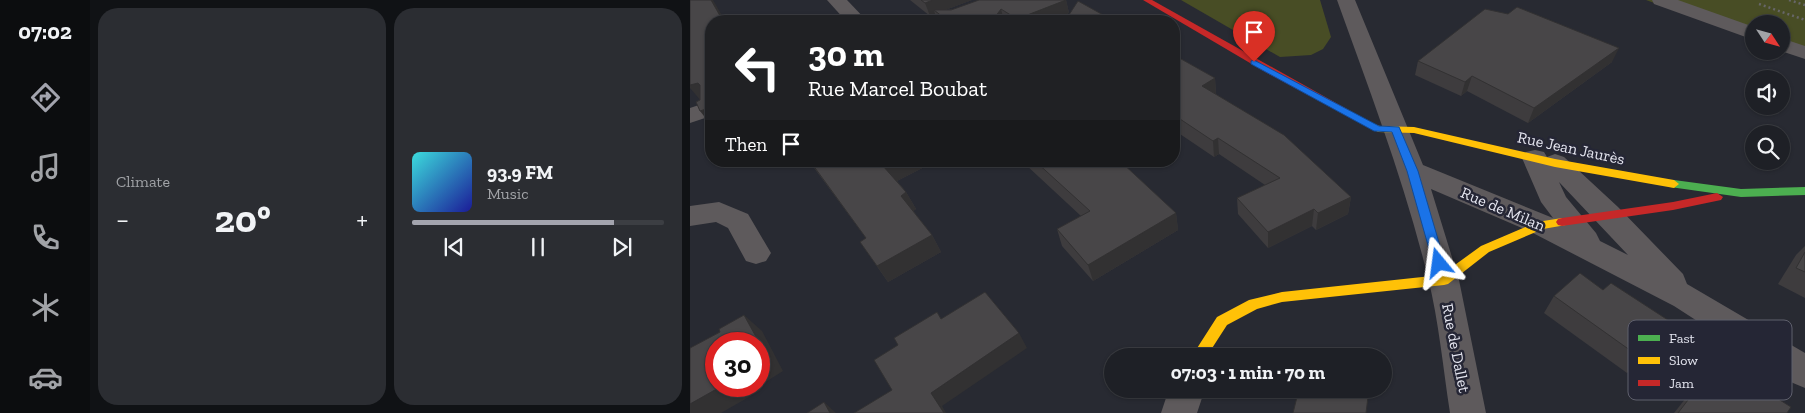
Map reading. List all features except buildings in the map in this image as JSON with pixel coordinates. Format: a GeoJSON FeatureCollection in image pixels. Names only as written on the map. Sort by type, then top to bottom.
{"type":"FeatureCollection","features":[{"type":"Feature","properties":{"kind":"street"},"geometry":{"type":"LineString","coordinates":[[836,0],[851,15]]}},
{"type":"Feature","properties":{"kind":"street","name":"Rue Jean Jaurès"},"geometry":{"type":"LineString","coordinates":[[1146,0],[1172,15]]}},
{"type":"Feature","properties":{"kind":"street","name":"Rue de Dallet"},"geometry":{"type":"LineString","coordinates":[[1346,0],[1412,171],[1444,280],[1468,413]]}},
{"type":"Feature","properties":{"kind":"street"},"geometry":{"type":"LineString","coordinates":[[1661,0],[1713,10],[1745,29]]}},
{"type":"Feature","properties":{"kind":"street","name":"Rue Jean Jaurès"},"geometry":{"type":"LineString","coordinates":[[1180,19],[1270,71],[1378,129],[1414,130],[1545,160],[1659,182],[1740,193]]}},
{"type":"Feature","properties":{"kind":"street"},"geometry":{"type":"LineString","coordinates":[[1790,47],[1805,53]]}},
{"type":"Feature","properties":{"kind":"street"},"geometry":{"type":"LineString","coordinates":[[690,116],[705,110]]}},
{"type":"Feature","properties":{"kind":"street","name":"Rue de Milan"},"geometry":{"type":"LineString","coordinates":[[1545,160],[1608,214],[1685,297]]}},
{"type":"Feature","properties":{"kind":"street","name":"Rue de Milan"},"geometry":{"type":"LineString","coordinates":[[1545,160],[1555,202],[1593,250]]}},
{"type":"Feature","properties":{"kind":"street","name":"Rue de Milan"},"geometry":{"type":"LineString","coordinates":[[1412,171],[1541,225],[1593,250],[1685,297],[1722,320]]}},
{"type":"Feature","properties":{"kind":"street","name":"Rue Jean Jaurès"},"geometry":{"type":"LineString","coordinates":[[1444,280],[1485,249],[1541,225],[1673,206],[1740,193],[1805,191]]}},
{"type":"Feature","properties":{"kind":"street"},"geometry":{"type":"LineString","coordinates":[[690,216],[719,212],[738,222],[756,253]]}},
{"type":"Feature","properties":{"kind":"street"},"geometry":{"type":"LineString","coordinates":[[1204,348],[1222,321],[1254,304],[1282,297],[1444,280]]}},
{"type":"Feature","properties":{"kind":"street","name":"Rue de Milan"},"geometry":{"type":"LineString","coordinates":[[1792,364],[1805,372]]}},
{"type":"Feature","properties":{"kind":"street"},"geometry":{"type":"LineString","coordinates":[[1179,413],[1184,398]]}},
{"type":"Feature","properties":{"kind":"path"},"geometry":{"type":"LineString","coordinates":[[1789,0],[1805,5]]}},
{"type":"Feature","properties":{"kind":"path"},"geometry":{"type":"LineString","coordinates":[[1754,3],[1805,20]]}},
{"type":"Feature","properties":{"kind":"green space"},"geometry":{"type":"Polygon","coordinates":[[[1181,0],[1320,0],[1331,37],[1323,49],[1311,55],[1280,57],[1181,0]]]}},
{"type":"Feature","properties":{"kind":"green space"},"geometry":{"type":"Polygon","coordinates":[[[1646,0],[1805,0],[1805,58],[1790,53],[1790,15],[1745,15],[1745,36],[1646,0]]]}},
{"type":"Feature","properties":{"kind":"traffic: fast"},"geometry":{"type":"LineString","coordinates":[[1674,184],[1741,193],[1805,191]]}},
{"type":"Feature","properties":{"kind":"traffic: slow"},"geometry":{"type":"LineString","coordinates":[[1374,127],[1378,129],[1414,130],[1555,163],[1674,184]]}},
{"type":"Feature","properties":{"kind":"traffic: slow"},"geometry":{"type":"LineString","coordinates":[[1204,348],[1222,321],[1254,304],[1282,297],[1444,280],[1485,249],[1541,225],[1562,222]]}},
{"type":"Feature","properties":{"kind":"traffic: jam"},"geometry":{"type":"LineString","coordinates":[[1147,0],[1173,15]]}},
{"type":"Feature","properties":{"kind":"traffic: jam"},"geometry":{"type":"LineString","coordinates":[[1180,19],[1270,71],[1374,127]]}},
{"type":"Feature","properties":{"kind":"traffic: jam"},"geometry":{"type":"LineString","coordinates":[[1562,222],[1673,206],[1717,197]]}},
{"type":"Feature","properties":{"kind":"route"},"geometry":{"type":"LineString","coordinates":[[1254,62],[1378,129],[1395,129],[1412,171],[1439,263]]}}]}
